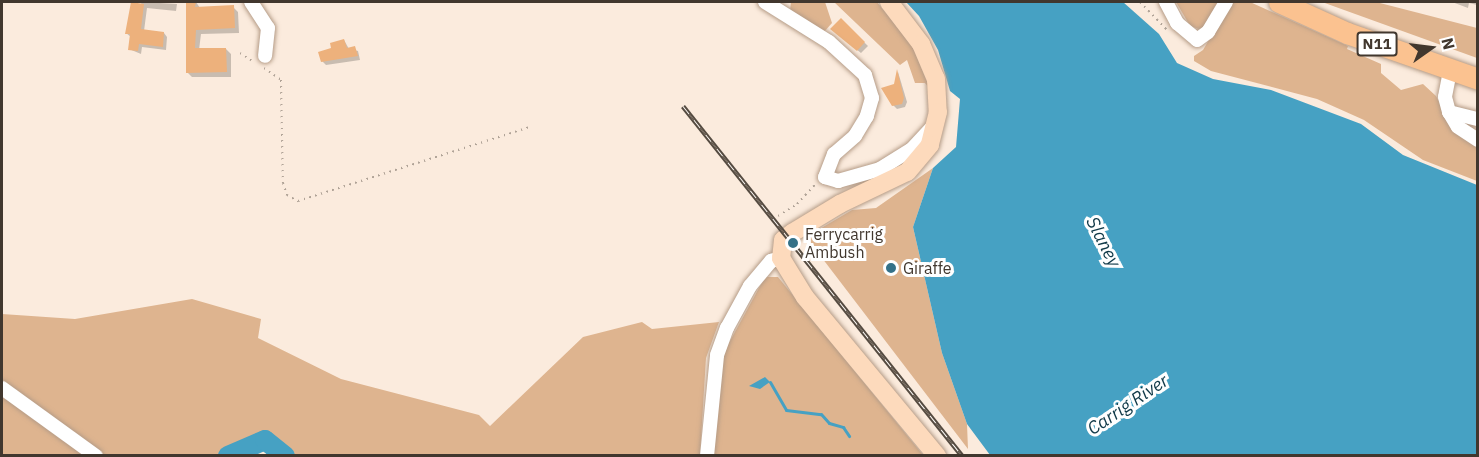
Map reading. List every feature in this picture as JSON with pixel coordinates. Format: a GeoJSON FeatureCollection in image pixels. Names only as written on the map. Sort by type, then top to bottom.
{"type":"FeatureCollection","features":[{"type":"Feature","properties":{"kind":"highway","name":"N11"},"geometry":{"type":"LineString","coordinates":[[1279,2],[1347,33],[1478,79]]}},
{"type":"Feature","properties":{"kind":"main road"},"geometry":{"type":"LineString","coordinates":[[889,2],[930,61],[940,95],[930,145],[918,163],[792,233],[783,240],[781,258],[805,297],[937,456]]}},
{"type":"Feature","properties":{"kind":"street"},"geometry":{"type":"LineString","coordinates":[[251,2],[268,28],[265,56]]}},
{"type":"Feature","properties":{"kind":"street"},"geometry":{"type":"LineString","coordinates":[[765,2],[829,42],[865,75],[872,98],[867,116],[855,136],[834,154],[825,177],[838,181],[897,161],[936,122]]}},
{"type":"Feature","properties":{"kind":"street"},"geometry":{"type":"LineString","coordinates":[[1166,2],[1186,33],[1197,40],[1208,32],[1226,2]]}},
{"type":"Feature","properties":{"kind":"street"},"geometry":{"type":"LineString","coordinates":[[1450,71],[1445,97],[1449,112],[1458,127],[1478,140]]}},
{"type":"Feature","properties":{"kind":"street"},"geometry":{"type":"LineString","coordinates":[[1449,112],[1478,119]]}},
{"type":"Feature","properties":{"kind":"street"},"geometry":{"type":"LineString","coordinates":[[707,456],[717,355],[727,328],[750,286],[771,261],[781,258]]}},
{"type":"Feature","properties":{"kind":"street"},"geometry":{"type":"LineString","coordinates":[[2,388],[96,456]]}},
{"type":"Feature","properties":{"kind":"path"},"geometry":{"type":"LineString","coordinates":[[1140,2],[1176,39],[1186,33]]}},
{"type":"Feature","properties":{"kind":"path"},"geometry":{"type":"LineString","coordinates":[[240,53],[282,80],[283,183],[287,195],[298,201],[530,127]]}},
{"type":"Feature","properties":{"kind":"path"},"geometry":{"type":"LineString","coordinates":[[778,216],[797,204],[825,177]]}},
{"type":"Feature","properties":{"kind":"shaded area"},"geometry":{"type":"Polygon","coordinates":[[[791,2],[825,2],[832,23],[824,32],[790,11],[791,2]]]}},
{"type":"Feature","properties":{"kind":"shaded area"},"geometry":{"type":"Polygon","coordinates":[[[834,2],[877,2],[912,45],[930,89],[925,83],[915,83],[907,60],[900,65],[834,2]]]}},
{"type":"Feature","properties":{"kind":"shaded area"},"geometry":{"type":"Polygon","coordinates":[[[1176,2],[1218,2],[1203,28],[1199,29],[1190,26],[1176,2]]]}},
{"type":"Feature","properties":{"kind":"shaded area"},"geometry":{"type":"Polygon","coordinates":[[[1231,2],[1250,2],[1348,46],[1347,49],[1381,64],[1381,73],[1401,90],[1423,84],[1436,96],[1456,134],[1477,148],[1477,181],[1423,160],[1364,120],[1317,99],[1211,71],[1194,61],[1194,56],[1203,50],[1231,2]]]}},
{"type":"Feature","properties":{"kind":"shaded area"},"geometry":{"type":"Polygon","coordinates":[[[1322,2],[1376,2],[1477,28],[1477,58],[1322,2]]]}},
{"type":"Feature","properties":{"kind":"shaded area"},"geometry":{"type":"Polygon","coordinates":[[[933,168],[913,227],[942,353],[967,424],[968,449],[806,237],[852,210],[876,208],[933,168]]]}},
{"type":"Feature","properties":{"kind":"shaded area"},"geometry":{"type":"Polygon","coordinates":[[[765,277],[778,277],[923,455],[712,456],[724,352],[765,277]]]}},
{"type":"Feature","properties":{"kind":"shaded area"},"geometry":{"type":"Polygon","coordinates":[[[192,299],[261,319],[258,338],[341,379],[479,415],[490,426],[583,337],[642,322],[652,329],[719,322],[706,358],[700,455],[285,456],[265,440],[228,455],[2,456],[2,314],[75,319],[192,299]]]}},
{"type":"Feature","properties":{"kind":"water","name":"Slaney"},"geometry":{"type":"Polygon","coordinates":[[[906,2],[1123,2],[1159,34],[1177,63],[1213,79],[1271,90],[1361,124],[1403,155],[1477,185],[1477,455],[990,455],[967,424],[942,353],[913,227],[933,168],[956,147],[960,99],[950,91],[938,50],[919,16],[906,2]]]}},
{"type":"Feature","properties":{"kind":"water"},"geometry":{"type":"Polygon","coordinates":[[[765,377],[770,382],[760,389],[749,386],[765,377]]]}},
{"type":"Feature","properties":{"kind":"building"},"geometry":{"type":"Polygon","coordinates":[[[131,2],[144,4],[141,29],[164,32],[163,47],[139,44],[138,51],[128,50],[130,34],[125,34],[131,2]]]}},
{"type":"Feature","properties":{"kind":"building"},"geometry":{"type":"Polygon","coordinates":[[[186,2],[196,2],[195,7],[234,5],[235,28],[196,30],[195,48],[226,48],[227,72],[186,73],[186,2]]]}},
{"type":"Feature","properties":{"kind":"building"},"geometry":{"type":"Polygon","coordinates":[[[841,18],[865,42],[857,51],[830,29],[841,18]]]}},
{"type":"Feature","properties":{"kind":"building"},"geometry":{"type":"Polygon","coordinates":[[[344,39],[347,48],[355,46],[358,56],[321,62],[318,52],[331,48],[330,43],[344,39]]]}},
{"type":"Feature","properties":{"kind":"building"},"geometry":{"type":"Polygon","coordinates":[[[897,69],[904,98],[902,104],[892,106],[881,88],[894,84],[897,69]]]}},
{"type":"Feature","properties":{"kind":"waterway"},"geometry":{"type":"LineString","coordinates":[[770,382],[786,410],[821,414],[829,423],[843,427],[849,436]]}},
{"type":"Feature","properties":{"kind":"waterway","name":"Carrig River"},"geometry":{"type":"LineString","coordinates":[[228,456],[265,440],[285,456]]}},
{"type":"Feature","properties":{"kind":"railway"},"geometry":{"type":"LineString","coordinates":[[683,106],[962,456]]}},
{"type":"Feature","properties":{"kind":"place","name":"Ferrycarrig Ambush"},"geometry":{"type":"Point","coordinates":[793,243]}},
{"type":"Feature","properties":{"kind":"place","name":"Giraffe"},"geometry":{"type":"Point","coordinates":[891,268]}}]}
